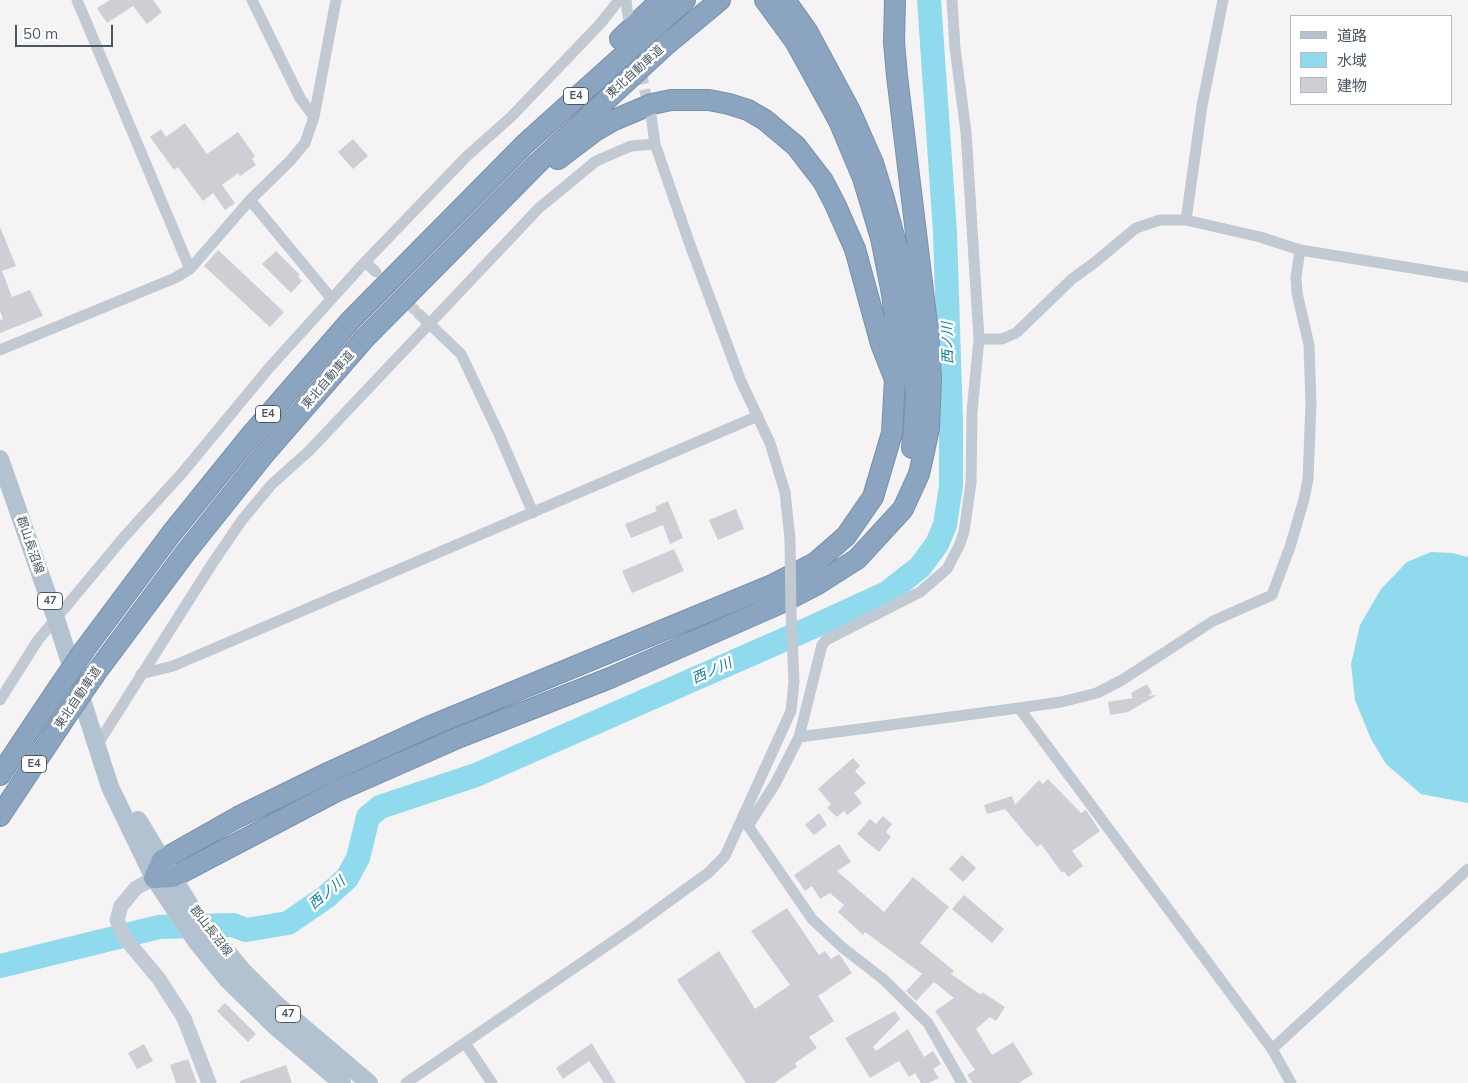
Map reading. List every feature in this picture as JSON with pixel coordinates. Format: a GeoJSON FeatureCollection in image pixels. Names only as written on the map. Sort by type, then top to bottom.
{"type":"FeatureCollection","features":[{"type":"Feature","properties":{"kind":"highway"},"geometry":{"type":"LineString","coordinates":[[471,196],[520,139],[582,75],[661,0]]}},
{"type":"Feature","properties":{"kind":"highway","name":"東北自動車道"},"geometry":{"type":"LineString","coordinates":[[0,774],[86,649],[171,534],[312,362],[471,196],[589,84],[685,0]]}},
{"type":"Feature","properties":{"kind":"highway","name":"東北自動車道"},"geometry":{"type":"LineString","coordinates":[[0,816],[68,712],[186,552],[266,452],[365,338],[537,164],[667,44],[720,0]]}},
{"type":"Feature","properties":{"kind":"highway"},"geometry":{"type":"LineString","coordinates":[[163,872],[238,817],[347,764],[426,728],[770,586],[815,563],[846,536],[873,497],[892,433],[894,379],[899,353],[892,294],[881,238],[863,178],[826,95],[795,41],[765,0]]}},
{"type":"Feature","properties":{"kind":"highway"},"geometry":{"type":"LineString","coordinates":[[785,0],[822,58],[862,137],[884,199],[901,262],[915,367],[915,428],[906,475],[888,526]]}},
{"type":"Feature","properties":{"kind":"highway"},"geometry":{"type":"LineString","coordinates":[[163,872],[460,736],[700,640],[781,603],[816,585],[857,558],[904,509],[919,474],[929,428],[931,378],[928,332],[897,76],[894,42],[895,0]]}},
{"type":"Feature","properties":{"kind":"highway"},"geometry":{"type":"LineString","coordinates":[[365,338],[566,152],[595,131],[652,104],[680,100],[709,100],[748,110],[776,128],[796,146],[823,181],[855,250],[881,344],[894,379]]}},
{"type":"Feature","properties":{"kind":"main road","name":"郡山長沼線"},"geometry":{"type":"LineString","coordinates":[[0,459],[56,619],[110,787],[187,914],[196,941],[252,1004],[342,1083]]}},
{"type":"Feature","properties":{"kind":"main road","name":"郡山長沼線"},"geometry":{"type":"LineString","coordinates":[[187,914],[215,938],[242,970],[276,1004],[369,1083]]}},
{"type":"Feature","properties":{"kind":"street"},"geometry":{"type":"LineString","coordinates":[[77,0],[190,269]]}},
{"type":"Feature","properties":{"kind":"street"},"geometry":{"type":"LineString","coordinates":[[252,0],[300,98],[314,117]]}},
{"type":"Feature","properties":{"kind":"street"},"geometry":{"type":"LineString","coordinates":[[0,350],[175,278],[190,269],[250,200],[297,153],[310,133],[336,0]]}},
{"type":"Feature","properties":{"kind":"street"},"geometry":{"type":"LineString","coordinates":[[0,700],[38,640],[331,298],[467,156],[511,117],[600,24],[619,0]]}},
{"type":"Feature","properties":{"kind":"street"},"geometry":{"type":"LineString","coordinates":[[626,0],[628,16]]}},
{"type":"Feature","properties":{"kind":"street"},"geometry":{"type":"LineString","coordinates":[[406,1083],[712,870],[725,856],[746,822],[775,784],[799,737],[822,645],[826,640],[920,592],[947,569],[959,546],[966,519],[971,483],[972,412],[979,339],[966,132],[955,48],[952,0]]}},
{"type":"Feature","properties":{"kind":"street"},"geometry":{"type":"LineString","coordinates":[[1186,220],[1202,106],[1222,0]]}},
{"type":"Feature","properties":{"kind":"street"},"geometry":{"type":"LineString","coordinates":[[651,115],[655,144],[740,379],[770,443],[785,492],[790,539],[794,682],[791,711],[754,789],[746,822],[812,919],[843,948],[882,979],[928,1023],[962,1083]]}},
{"type":"Feature","properties":{"kind":"street"},"geometry":{"type":"LineString","coordinates":[[97,744],[242,520],[272,484],[309,451],[539,208],[582,171],[610,154],[631,146],[655,144]]}},
{"type":"Feature","properties":{"kind":"street"},"geometry":{"type":"LineString","coordinates":[[250,200],[331,298]]}},
{"type":"Feature","properties":{"kind":"street"},"geometry":{"type":"LineString","coordinates":[[979,339],[1002,339],[1016,333],[1072,279],[1136,228],[1160,220],[1186,220],[1260,237],[1300,250],[1468,277]]}},
{"type":"Feature","properties":{"kind":"street"},"geometry":{"type":"LineString","coordinates":[[799,737],[1060,702],[1097,693],[1122,680],[1212,621],[1272,595],[1304,499],[1308,479],[1311,404],[1309,345],[1297,293],[1296,277],[1300,250]]}},
{"type":"Feature","properties":{"kind":"street"},"geometry":{"type":"LineString","coordinates":[[365,262],[376,272]]}},
{"type":"Feature","properties":{"kind":"street"},"geometry":{"type":"LineString","coordinates":[[419,314],[461,354],[499,434],[533,514]]}},
{"type":"Feature","properties":{"kind":"street"},"geometry":{"type":"LineString","coordinates":[[141,674],[173,666],[533,514],[758,416]]}},
{"type":"Feature","properties":{"kind":"street"},"geometry":{"type":"LineString","coordinates":[[1019,708],[1272,1049],[1291,1083]]}},
{"type":"Feature","properties":{"kind":"street"},"geometry":{"type":"LineString","coordinates":[[1272,1049],[1468,868]]}},
{"type":"Feature","properties":{"kind":"street"},"geometry":{"type":"LineString","coordinates":[[163,872],[136,888],[121,906],[117,920],[124,937],[159,979],[184,1018],[209,1083]]}},
{"type":"Feature","properties":{"kind":"street"},"geometry":{"type":"LineString","coordinates":[[465,1042],[492,1083]]}},
{"type":"Feature","properties":{"kind":"water"},"geometry":{"type":"Polygon","coordinates":[[[1431,552],[1452,553],[1468,557],[1468,803],[1421,794],[1386,764],[1371,739],[1355,700],[1351,664],[1360,625],[1381,589],[1407,562],[1431,552]]]}},
{"type":"Feature","properties":{"kind":"building"},"geometry":{"type":"Polygon","coordinates":[[[110,0],[153,0],[162,12],[147,24],[133,6],[107,23],[97,8],[110,0]]]}},
{"type":"Feature","properties":{"kind":"building"},"geometry":{"type":"Polygon","coordinates":[[[185,123],[207,154],[238,132],[255,156],[252,159],[256,165],[240,176],[238,173],[222,185],[235,203],[225,210],[213,193],[203,201],[178,167],[174,170],[150,137],[161,129],[166,137],[185,123]]]}},
{"type":"Feature","properties":{"kind":"building"},"geometry":{"type":"Polygon","coordinates":[[[353,139],[368,156],[353,169],[338,152],[353,139]]]}},
{"type":"Feature","properties":{"kind":"building"},"geometry":{"type":"Polygon","coordinates":[[[0,227],[16,266],[2,271],[12,297],[30,290],[43,316],[0,333],[0,320],[3,319],[0,311],[0,227]]]}},
{"type":"Feature","properties":{"kind":"building"},"geometry":{"type":"Polygon","coordinates":[[[218,250],[284,312],[270,327],[204,266],[218,250]]]}},
{"type":"Feature","properties":{"kind":"building"},"geometry":{"type":"Polygon","coordinates":[[[276,251],[300,275],[298,277],[302,281],[291,293],[262,264],[276,251]]]}},
{"type":"Feature","properties":{"kind":"building"},"geometry":{"type":"Polygon","coordinates":[[[668,501],[683,538],[670,544],[663,525],[631,538],[625,524],[657,511],[655,507],[668,501]]]}},
{"type":"Feature","properties":{"kind":"building"},"geometry":{"type":"Polygon","coordinates":[[[736,509],[744,529],[718,540],[709,520],[736,509]]]}},
{"type":"Feature","properties":{"kind":"building"},"geometry":{"type":"Polygon","coordinates":[[[674,549],[684,571],[632,593],[622,571],[674,549]]]}},
{"type":"Feature","properties":{"kind":"building"},"geometry":{"type":"Polygon","coordinates":[[[1147,684],[1152,693],[1148,696],[1157,695],[1128,712],[1110,715],[1108,702],[1133,698],[1131,693],[1147,684]]]}},
{"type":"Feature","properties":{"kind":"building"},"geometry":{"type":"Polygon","coordinates":[[[853,758],[860,766],[855,771],[866,783],[854,793],[862,803],[847,815],[844,811],[837,817],[827,808],[831,804],[818,789],[853,758]]]}},
{"type":"Feature","properties":{"kind":"building"},"geometry":{"type":"Polygon","coordinates":[[[1048,779],[1081,813],[1086,810],[1100,831],[1072,851],[1083,866],[1068,877],[1064,871],[1062,873],[1041,844],[1037,847],[1005,809],[987,814],[984,805],[1012,796],[1015,805],[1039,780],[1043,784],[1048,779]]]}},
{"type":"Feature","properties":{"kind":"building"},"geometry":{"type":"Polygon","coordinates":[[[819,813],[827,825],[814,835],[805,825],[819,813]]]}},
{"type":"Feature","properties":{"kind":"building"},"geometry":{"type":"Polygon","coordinates":[[[883,816],[892,824],[886,832],[891,837],[879,852],[857,834],[870,819],[876,824],[883,816]]]}},
{"type":"Feature","properties":{"kind":"building"},"geometry":{"type":"Polygon","coordinates":[[[839,844],[851,862],[837,871],[884,912],[913,877],[949,907],[920,943],[954,971],[951,974],[981,995],[982,992],[1005,1007],[996,1021],[990,1017],[976,1029],[992,1055],[1013,1042],[1033,1074],[1019,1083],[973,1083],[967,1075],[975,1070],[935,1011],[954,998],[934,982],[916,1001],[906,991],[922,974],[865,932],[863,935],[838,912],[844,905],[830,893],[820,899],[812,886],[805,891],[794,875],[839,844]]]}},
{"type":"Feature","properties":{"kind":"building"},"geometry":{"type":"Polygon","coordinates":[[[962,855],[976,868],[963,882],[949,869],[962,855]]]}},
{"type":"Feature","properties":{"kind":"building"},"geometry":{"type":"Polygon","coordinates":[[[964,895],[1004,929],[992,943],[952,909],[964,895]]]}},
{"type":"Feature","properties":{"kind":"building"},"geometry":{"type":"Polygon","coordinates":[[[787,908],[819,955],[825,951],[831,959],[839,954],[852,973],[818,996],[834,1021],[809,1037],[817,1048],[795,1063],[797,1067],[774,1083],[746,1083],[677,980],[719,951],[755,1009],[790,985],[751,931],[787,908]]]}},
{"type":"Feature","properties":{"kind":"building"},"geometry":{"type":"Polygon","coordinates":[[[225,1003],[256,1034],[248,1042],[217,1011],[225,1003]]]}},
{"type":"Feature","properties":{"kind":"building"},"geometry":{"type":"Polygon","coordinates":[[[895,1011],[900,1019],[873,1047],[876,1051],[908,1029],[924,1057],[933,1051],[941,1064],[933,1069],[939,1078],[929,1083],[921,1083],[915,1073],[909,1077],[899,1061],[870,1078],[845,1038],[895,1011]]]}},
{"type":"Feature","properties":{"kind":"building"},"geometry":{"type":"Polygon","coordinates":[[[592,1043],[616,1083],[604,1083],[589,1061],[563,1079],[556,1068],[592,1043]]]}},
{"type":"Feature","properties":{"kind":"building"},"geometry":{"type":"Polygon","coordinates":[[[144,1044],[153,1061],[137,1069],[128,1053],[144,1044]]]}},
{"type":"Feature","properties":{"kind":"building"},"geometry":{"type":"Polygon","coordinates":[[[188,1059],[197,1083],[176,1083],[170,1065],[188,1059]]]}},
{"type":"Feature","properties":{"kind":"building"},"geometry":{"type":"Polygon","coordinates":[[[286,1065],[292,1083],[240,1083],[240,1081],[286,1065]]]}},
{"type":"Feature","properties":{"kind":"waterway","name":"西ノ川"},"geometry":{"type":"LineString","coordinates":[[0,966],[159,927],[233,925],[246,930],[288,923],[326,897],[347,878],[358,858],[368,817],[380,807],[476,775],[806,630],[887,593],[920,567],[937,544],[945,525],[951,486],[951,421],[945,232],[929,0]]}},
{"type":"Feature","properties":{"kind":"tunnel"},"geometry":{"type":"LineString","coordinates":[[634,41],[649,109]]}},
{"type":"Feature","properties":{"kind":"tunnel"},"geometry":{"type":"LineString","coordinates":[[385,280],[419,314]]}}]}
